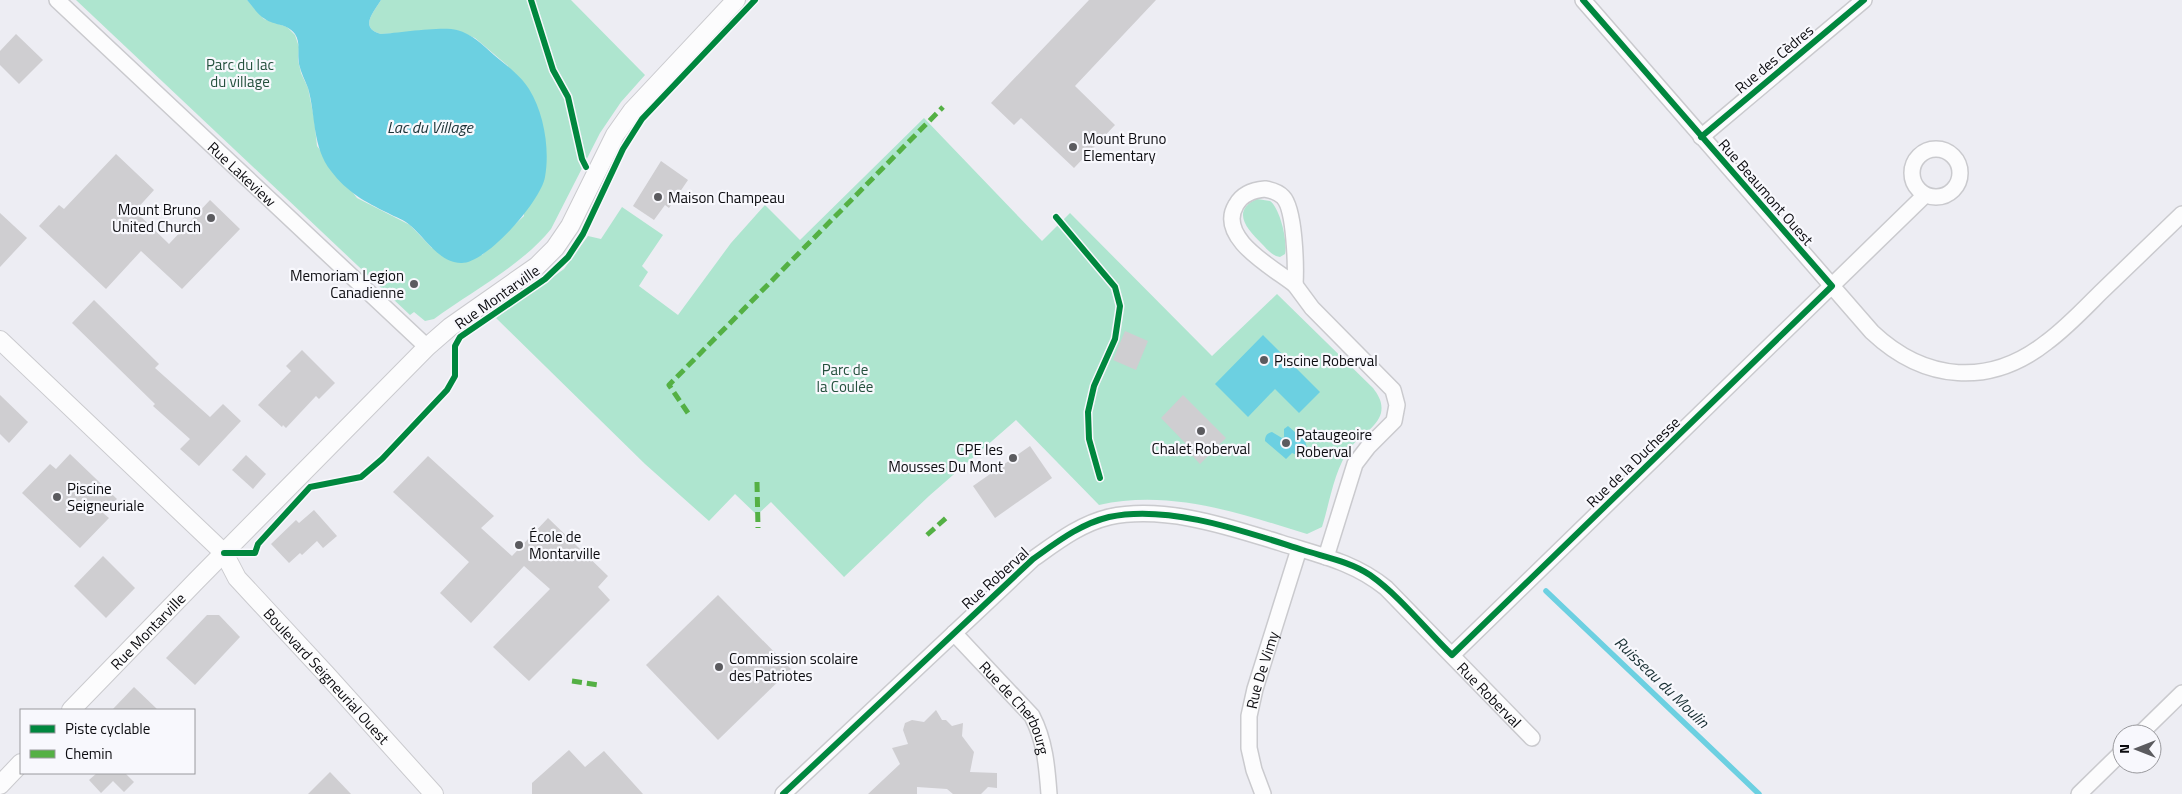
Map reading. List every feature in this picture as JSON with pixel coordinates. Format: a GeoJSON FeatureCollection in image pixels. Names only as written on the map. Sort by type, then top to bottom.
{"type":"FeatureCollection","features":[{"type":"Feature","properties":{"kind":"street","name":"Rue Lakeview"},"geometry":{"type":"LineString","coordinates":[[57,0],[427,347]]}},
{"type":"Feature","properties":{"kind":"street","name":"Rue Montarville"},"geometry":{"type":"LineString","coordinates":[[72,709],[427,347],[450,327],[536,266],[555,248],[575,218],[623,123],[643,98],[736,0]]}},
{"type":"Feature","properties":{"kind":"street","name":"Rue Beaumont Ouest"},"geometry":{"type":"LineString","coordinates":[[1583,0],[1872,332],[1890,348],[1909,360],[1930,368],[1952,373],[1974,373],[1991,370],[2018,361],[2037,350],[2058,334],[2182,214]]}},
{"type":"Feature","properties":{"kind":"street","name":"Rue des Cèdres"},"geometry":{"type":"LineString","coordinates":[[1701,137],[1864,0]]}},
{"type":"Feature","properties":{"kind":"street"},"geometry":{"type":"LineString","coordinates":[[1295,284],[1296,252],[1287,204],[1282,196],[1274,191],[1255,190],[1246,194],[1239,200],[1234,209],[1232,228],[1237,237],[1243,245],[1295,284],[1312,308],[1393,390],[1397,405],[1396,415],[1391,425],[1368,447],[1356,464],[1326,557]]}},
{"type":"Feature","properties":{"kind":"street","name":"Rue de la Duchesse"},"geometry":{"type":"LineString","coordinates":[[1452,655],[1925,195]]}},
{"type":"Feature","properties":{"kind":"street","name":"Boulevard Seigneurial Ouest"},"geometry":{"type":"LineString","coordinates":[[0,340],[224,553],[237,578],[434,794]]}},
{"type":"Feature","properties":{"kind":"street","name":"Rue Roberval"},"geometry":{"type":"LineString","coordinates":[[783,794],[1033,559],[1080,528],[1110,517],[1167,515],[1198,519],[1326,557],[1369,574],[1386,588],[1532,738]]}},
{"type":"Feature","properties":{"kind":"street","name":"Rue De Vimy"},"geometry":{"type":"LineString","coordinates":[[1263,794],[1254,770],[1249,748],[1249,716],[1255,689],[1299,549]]}},
{"type":"Feature","properties":{"kind":"street","name":"Rue de Cherbourg"},"geometry":{"type":"LineString","coordinates":[[954,633],[1032,716],[1042,740],[1049,794]]}},
{"type":"Feature","properties":{"kind":"street"},"geometry":{"type":"LineString","coordinates":[[2150,724],[2182,693]]}},
{"type":"Feature","properties":{"kind":"street"},"geometry":{"type":"LineString","coordinates":[[2078,794],[2112,762]]}},
{"type":"Feature","properties":{"kind":"street"},"geometry":{"type":"LineString","coordinates":[[0,785],[20,764]]}},
{"type":"Feature","properties":{"kind":"green space","name":"Parc du lac du village"},"geometry":{"type":"Polygon","coordinates":[[[76,0],[247,0],[264,19],[287,27],[295,35],[299,47],[298,60],[301,73],[308,88],[314,118],[317,146],[357,198],[410,225],[432,248],[482,255],[524,216],[508,66],[475,38],[456,30],[381,34],[374,31],[369,24],[381,0],[571,0],[645,75],[621,102],[600,133],[551,229],[525,255],[496,277],[434,319],[425,321],[414,312],[410,315],[76,0]]]}},
{"type":"Feature","properties":{"kind":"green space","name":"Parc de la Coulée"},"geometry":{"type":"Polygon","coordinates":[[[924,118],[1042,241],[1070,213],[1212,356],[1277,294],[1373,388],[1380,400],[1381,413],[1376,423],[1354,443],[1340,465],[1322,527],[1307,534],[1230,511],[1178,502],[1152,500],[1099,505],[1016,420],[929,496],[844,577],[771,502],[757,515],[735,494],[709,521],[645,464],[496,318],[564,269],[588,236],[601,239],[622,207],[663,235],[642,266],[648,272],[639,286],[678,315],[731,243],[765,205],[800,240],[924,118]]]}},
{"type":"Feature","properties":{"kind":"green space"},"geometry":{"type":"Polygon","coordinates":[[[1257,199],[1270,201],[1280,218],[1286,249],[1285,254],[1280,257],[1268,250],[1251,232],[1244,221],[1244,209],[1257,199]]]}},
{"type":"Feature","properties":{"kind":"water","name":"Lac du Village"},"geometry":{"type":"Polygon","coordinates":[[[247,0],[381,0],[369,24],[374,31],[381,34],[450,29],[468,34],[477,40],[526,84],[539,109],[547,155],[545,177],[534,201],[498,243],[472,261],[461,263],[446,259],[433,249],[409,224],[357,196],[331,171],[317,142],[311,99],[298,60],[297,37],[292,30],[285,26],[262,17],[247,0]]]}},
{"type":"Feature","properties":{"kind":"water","name":"Piscine Roberval"},"geometry":{"type":"Polygon","coordinates":[[[1263,335],[1320,392],[1299,413],[1275,389],[1248,417],[1215,384],[1263,335]]]}},
{"type":"Feature","properties":{"kind":"water","name":"Pataugeoire Roberval"},"geometry":{"type":"Polygon","coordinates":[[[1288,426],[1305,441],[1307,448],[1303,454],[1297,455],[1292,453],[1286,459],[1265,439],[1272,432],[1282,438],[1284,437],[1284,429],[1288,426]]]}},
{"type":"Feature","properties":{"kind":"building"},"geometry":{"type":"Polygon","coordinates":[[[1089,0],[1156,0],[1075,86],[1115,125],[1074,168],[1021,118],[1014,125],[991,103],[1089,0]]]}},
{"type":"Feature","properties":{"kind":"building"},"geometry":{"type":"Polygon","coordinates":[[[16,34],[43,60],[19,84],[0,65],[0,51],[16,34]]]}},
{"type":"Feature","properties":{"kind":"building","name":"Mount Bruno United Church"},"geometry":{"type":"Polygon","coordinates":[[[116,154],[154,190],[135,211],[169,244],[210,200],[240,229],[182,289],[141,251],[106,289],[39,226],[59,205],[64,209],[116,154]]]}},
{"type":"Feature","properties":{"kind":"building","name":"Maison Champeau"},"geometry":{"type":"Polygon","coordinates":[[[661,161],[688,180],[669,208],[665,205],[654,220],[633,206],[661,161]]]}},
{"type":"Feature","properties":{"kind":"building"},"geometry":{"type":"Polygon","coordinates":[[[0,213],[27,238],[0,267],[0,213]]]}},
{"type":"Feature","properties":{"kind":"building"},"geometry":{"type":"Polygon","coordinates":[[[94,300],[159,364],[155,368],[210,417],[223,404],[241,421],[199,466],[180,449],[190,439],[153,406],[155,404],[72,323],[94,300]]]}},
{"type":"Feature","properties":{"kind":"building"},"geometry":{"type":"Polygon","coordinates":[[[1125,331],[1148,341],[1136,370],[1113,360],[1125,331]]]}},
{"type":"Feature","properties":{"kind":"building"},"geometry":{"type":"Polygon","coordinates":[[[302,350],[335,383],[319,399],[316,396],[286,428],[283,425],[282,427],[258,405],[291,371],[286,366],[302,350]]]}},
{"type":"Feature","properties":{"kind":"building"},"geometry":{"type":"Polygon","coordinates":[[[0,395],[28,422],[9,443],[0,434],[0,395]]]}},
{"type":"Feature","properties":{"kind":"building","name":"Chalet Roberval"},"geometry":{"type":"Polygon","coordinates":[[[1183,395],[1226,438],[1200,464],[1186,449],[1188,446],[1161,418],[1183,395]]]}},
{"type":"Feature","properties":{"kind":"building"},"geometry":{"type":"Polygon","coordinates":[[[1030,446],[1052,478],[995,518],[973,486],[1030,446]]]}},
{"type":"Feature","properties":{"kind":"building"},"geometry":{"type":"Polygon","coordinates":[[[70,454],[117,499],[103,513],[109,518],[80,548],[22,493],[50,464],[56,469],[70,454]]]}},
{"type":"Feature","properties":{"kind":"building"},"geometry":{"type":"Polygon","coordinates":[[[246,455],[266,474],[253,489],[232,470],[246,455]]]}},
{"type":"Feature","properties":{"kind":"building"},"geometry":{"type":"Polygon","coordinates":[[[428,456],[494,516],[481,528],[512,556],[548,518],[608,576],[598,587],[610,600],[529,681],[493,647],[550,589],[524,566],[471,623],[440,593],[469,562],[393,492],[428,456]]]}},
{"type":"Feature","properties":{"kind":"building"},"geometry":{"type":"Polygon","coordinates":[[[314,510],[337,536],[323,548],[317,541],[302,555],[300,553],[289,563],[271,544],[296,520],[299,523],[314,510]]]}},
{"type":"Feature","properties":{"kind":"building"},"geometry":{"type":"Polygon","coordinates":[[[103,556],[135,588],[106,618],[74,586],[103,556]]]}},
{"type":"Feature","properties":{"kind":"building","name":"Commission scolaire des Patriotes"},"geometry":{"type":"Polygon","coordinates":[[[718,595],[791,669],[718,740],[646,665],[718,595]]]}},
{"type":"Feature","properties":{"kind":"building"},"geometry":{"type":"Polygon","coordinates":[[[207,615],[219,615],[240,637],[195,685],[166,658],[207,615]]]}},
{"type":"Feature","properties":{"kind":"building"},"geometry":{"type":"Polygon","coordinates":[[[134,687],[157,709],[113,709],[134,687]]]}},
{"type":"Feature","properties":{"kind":"building"},"geometry":{"type":"Polygon","coordinates":[[[936,710],[942,720],[946,720],[952,726],[963,723],[962,736],[974,752],[970,772],[997,773],[997,788],[988,787],[981,794],[953,794],[947,789],[917,787],[917,794],[868,794],[900,764],[892,748],[908,744],[903,730],[905,723],[912,720],[924,722],[936,710]]]}},
{"type":"Feature","properties":{"kind":"building"},"geometry":{"type":"Polygon","coordinates":[[[569,750],[585,767],[604,751],[643,794],[532,794],[532,783],[569,750]]]}},
{"type":"Feature","properties":{"kind":"building"},"geometry":{"type":"Polygon","coordinates":[[[330,772],[351,794],[308,794],[330,772]]]}},
{"type":"Feature","properties":{"kind":"building"},"geometry":{"type":"Polygon","coordinates":[[[96,774],[126,774],[134,782],[124,792],[113,781],[101,793],[89,780],[96,774]]]}},
{"type":"Feature","properties":{"kind":"waterway","name":"Ruisseau du Moulin"},"geometry":{"type":"LineString","coordinates":[[1546,591],[1759,794]]}},
{"type":"Feature","properties":{"kind":"marked path"},"geometry":{"type":"LineString","coordinates":[[688,413],[669,385],[943,107]]}},
{"type":"Feature","properties":{"kind":"marked path"},"geometry":{"type":"LineString","coordinates":[[757,482],[758,528]]}},
{"type":"Feature","properties":{"kind":"marked path"},"geometry":{"type":"LineString","coordinates":[[927,535],[946,518]]}},
{"type":"Feature","properties":{"kind":"marked path"},"geometry":{"type":"LineString","coordinates":[[572,681],[599,685]]}},
{"type":"Feature","properties":{"kind":"cycle path"},"geometry":{"type":"LineString","coordinates":[[531,0],[553,70],[568,97],[582,159],[586,167]]}},
{"type":"Feature","properties":{"kind":"cycle path"},"geometry":{"type":"LineString","coordinates":[[224,553],[255,553],[258,544],[310,487],[361,477],[382,459],[447,390],[455,376],[455,346],[460,337],[545,279],[568,257],[583,234],[623,149],[642,119],[755,0]]}},
{"type":"Feature","properties":{"kind":"cycle path"},"geometry":{"type":"LineString","coordinates":[[783,794],[1033,559],[1060,540],[1088,524],[1109,517],[1132,514],[1182,517],[1257,535],[1346,563],[1363,570],[1381,584],[1452,655],[1832,286],[1583,0]]}},
{"type":"Feature","properties":{"kind":"cycle path"},"geometry":{"type":"LineString","coordinates":[[1701,137],[1864,0]]}},
{"type":"Feature","properties":{"kind":"cycle path"},"geometry":{"type":"LineString","coordinates":[[1056,217],[1115,287],[1120,306],[1115,339],[1094,386],[1088,412],[1089,439],[1100,478]]}},
{"type":"Feature","properties":{"kind":"place","name":"Mount Bruno Elementary"},"geometry":{"type":"Point","coordinates":[1073,147]}},
{"type":"Feature","properties":{"kind":"place","name":"Maison Champeau"},"geometry":{"type":"Point","coordinates":[658,197]}},
{"type":"Feature","properties":{"kind":"place","name":"Mount Bruno United Church"},"geometry":{"type":"Point","coordinates":[211,218]}},
{"type":"Feature","properties":{"kind":"place","name":"Memoriam Legion Canadienne"},"geometry":{"type":"Point","coordinates":[414,284]}},
{"type":"Feature","properties":{"kind":"place","name":"Piscine Roberval"},"geometry":{"type":"Point","coordinates":[1264,360]}},
{"type":"Feature","properties":{"kind":"place","name":"Chalet Roberval"},"geometry":{"type":"Point","coordinates":[1201,431]}},
{"type":"Feature","properties":{"kind":"place","name":"Pataugeoire Roberval"},"geometry":{"type":"Point","coordinates":[1286,443]}},
{"type":"Feature","properties":{"kind":"place","name":"CPE les Mousses Du Mont"},"geometry":{"type":"Point","coordinates":[1013,458]}},
{"type":"Feature","properties":{"kind":"place","name":"Piscine Seigneuriale"},"geometry":{"type":"Point","coordinates":[57,497]}},
{"type":"Feature","properties":{"kind":"place","name":"École de Montarville"},"geometry":{"type":"Point","coordinates":[519,545]}},
{"type":"Feature","properties":{"kind":"place","name":"Commission scolaire des Patriotes"},"geometry":{"type":"Point","coordinates":[719,667]}}]}
